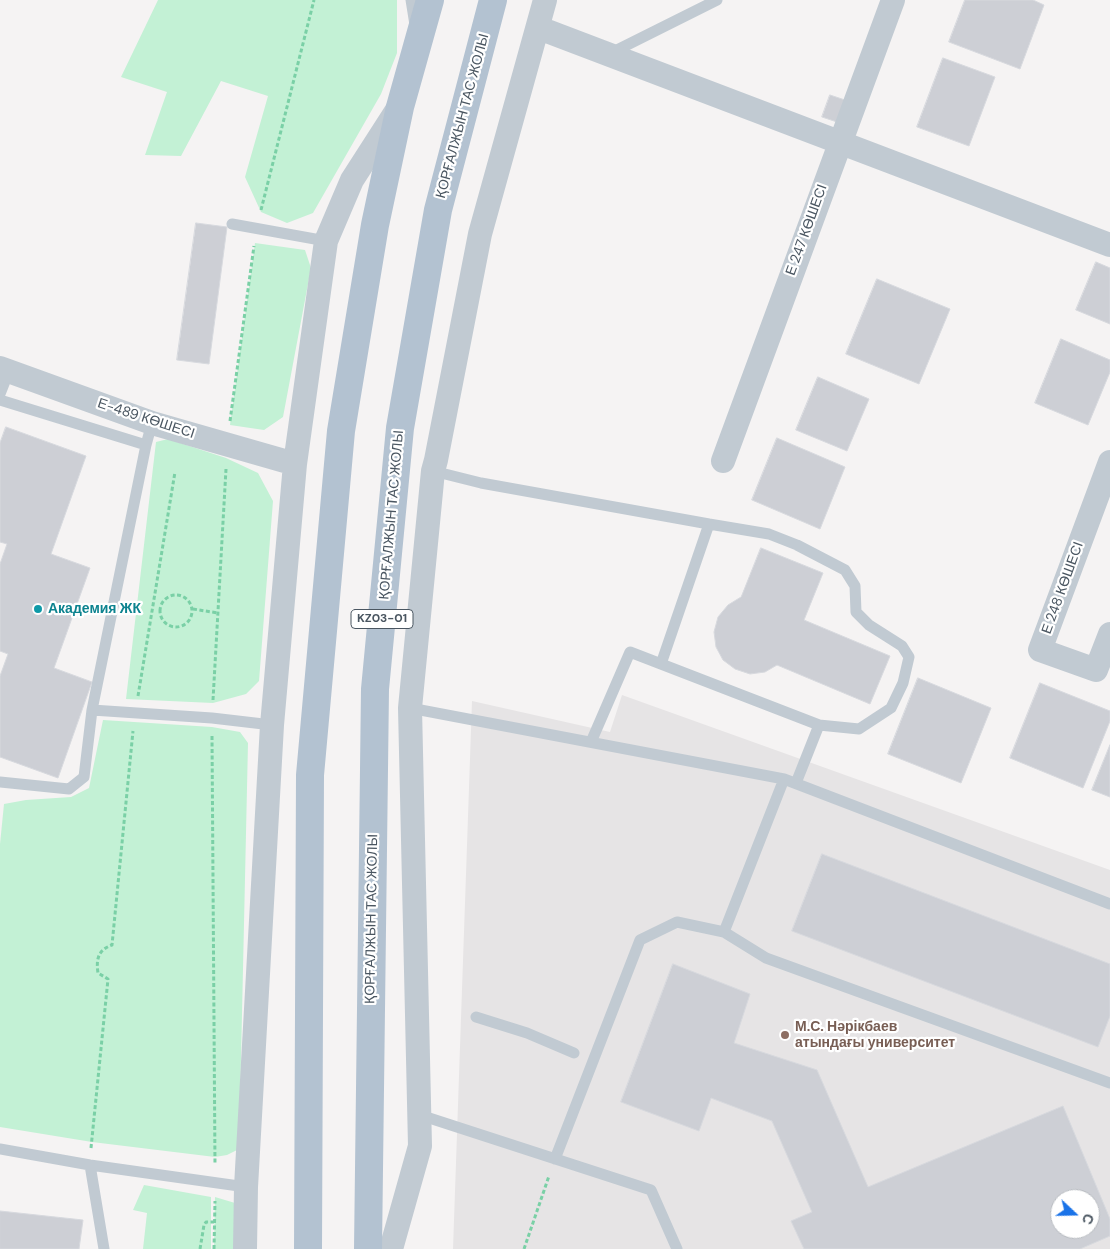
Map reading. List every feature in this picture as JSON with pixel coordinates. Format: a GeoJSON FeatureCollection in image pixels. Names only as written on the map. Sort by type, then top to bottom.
{"type":"FeatureCollection","features":[{"type":"Feature","properties":{"kind":"main road"},"geometry":{"type":"LineString","coordinates":[[308,1249],[310,775],[341,431],[375,225],[400,107],[430,0]]}},
{"type":"Feature","properties":{"kind":"main road","name":"ҚОРҒАЛЖЫН ТАС ЖОЛЫ"},"geometry":{"type":"LineString","coordinates":[[368,1249],[375,689],[400,428],[438,210],[493,0]]}},
{"type":"Feature","properties":{"kind":"street"},"geometry":{"type":"LineString","coordinates":[[391,1249],[420,1146],[410,708],[433,471],[480,234],[539,28],[545,0]]}},
{"type":"Feature","properties":{"kind":"street","name":"Е 247 КӨШЕСІ"},"geometry":{"type":"LineString","coordinates":[[723,461],[839,142],[893,0]]}},
{"type":"Feature","properties":{"kind":"street"},"geometry":{"type":"LineString","coordinates":[[539,28],[1110,245]]}},
{"type":"Feature","properties":{"kind":"street"},"geometry":{"type":"LineString","coordinates":[[245,1249],[246,1187],[272,725],[295,464],[326,241],[352,180],[400,107]]}},
{"type":"Feature","properties":{"kind":"street","name":"Е-489 КӨШЕСІ"},"geometry":{"type":"LineString","coordinates":[[4,369],[152,423],[295,464]]}},
{"type":"Feature","properties":{"kind":"street","name":"Е 248 КӨШЕСІ"},"geometry":{"type":"LineString","coordinates":[[1110,462],[1040,650],[1103,672],[1110,634]]}},
{"type":"Feature","properties":{"kind":"lane"},"geometry":{"type":"LineString","coordinates":[[411,0],[418,44]]}},
{"type":"Feature","properties":{"kind":"lane"},"geometry":{"type":"LineString","coordinates":[[608,54],[717,0]]}},
{"type":"Feature","properties":{"kind":"lane"},"geometry":{"type":"LineString","coordinates":[[232,224],[326,241]]}},
{"type":"Feature","properties":{"kind":"lane"},"geometry":{"type":"LineString","coordinates":[[0,394],[4,369]]}},
{"type":"Feature","properties":{"kind":"lane"},"geometry":{"type":"LineString","coordinates":[[0,400],[146,445]]}},
{"type":"Feature","properties":{"kind":"lane"},"geometry":{"type":"LineString","coordinates":[[0,782],[69,789],[84,777],[92,710],[152,423]]}},
{"type":"Feature","properties":{"kind":"lane"},"geometry":{"type":"LineString","coordinates":[[433,471],[481,483],[768,534],[797,545],[845,570],[855,586],[856,612],[870,625],[902,646],[910,657],[903,683],[892,708],[859,729],[819,725],[630,652],[591,742]]}},
{"type":"Feature","properties":{"kind":"lane"},"geometry":{"type":"LineString","coordinates":[[661,664],[709,524]]}},
{"type":"Feature","properties":{"kind":"lane"},"geometry":{"type":"LineString","coordinates":[[410,708],[784,779],[1110,904]]}},
{"type":"Feature","properties":{"kind":"lane"},"geometry":{"type":"LineString","coordinates":[[92,710],[212,718],[272,725]]}},
{"type":"Feature","properties":{"kind":"lane"},"geometry":{"type":"LineString","coordinates":[[796,784],[819,725]]}},
{"type":"Feature","properties":{"kind":"lane"},"geometry":{"type":"LineString","coordinates":[[724,932],[784,779]]}},
{"type":"Feature","properties":{"kind":"lane"},"geometry":{"type":"LineString","coordinates":[[555,1159],[640,940],[677,922],[724,932],[766,958],[1110,1083]]}},
{"type":"Feature","properties":{"kind":"lane"},"geometry":{"type":"LineString","coordinates":[[476,1017],[527,1033],[574,1052]]}},
{"type":"Feature","properties":{"kind":"lane"},"geometry":{"type":"LineString","coordinates":[[420,1115],[651,1190],[677,1249]]}},
{"type":"Feature","properties":{"kind":"lane"},"geometry":{"type":"LineString","coordinates":[[0,1149],[90,1165],[246,1187]]}},
{"type":"Feature","properties":{"kind":"lane"},"geometry":{"type":"LineString","coordinates":[[90,1165],[104,1249]]}},
{"type":"Feature","properties":{"kind":"path"},"geometry":{"type":"LineString","coordinates":[[214,1249],[216,1183],[212,718],[227,444],[256,229],[314,0]]}},
{"type":"Feature","properties":{"kind":"path"},"geometry":{"type":"LineString","coordinates":[[90,1165],[108,979],[98,973],[96,961],[103,948],[112,945],[135,713],[175,472]]}},
{"type":"Feature","properties":{"kind":"path"},"geometry":{"type":"LineString","coordinates":[[173,594],[182,595],[189,601],[193,609],[192,618],[186,625],[178,628],[170,627],[163,622],[160,614],[160,606],[165,598],[173,594]]}},
{"type":"Feature","properties":{"kind":"path"},"geometry":{"type":"LineString","coordinates":[[153,605],[160,606]]}},
{"type":"Feature","properties":{"kind":"path"},"geometry":{"type":"LineString","coordinates":[[193,609],[218,613]]}},
{"type":"Feature","properties":{"kind":"path"},"geometry":{"type":"LineString","coordinates":[[524,1249],[555,1159]]}},
{"type":"Feature","properties":{"kind":"path"},"geometry":{"type":"LineString","coordinates":[[200,1249],[204,1225],[206,1222],[214,1222]]}},
{"type":"Feature","properties":{"kind":"shaded area","name":"М.С. Нәрікбаев атындағы университет"},"geometry":{"type":"Polygon","coordinates":[[[622,695],[1110,870],[1110,1249],[453,1249],[472,701],[610,732],[622,695]]]}},
{"type":"Feature","properties":{"kind":"green space"},"geometry":{"type":"Polygon","coordinates":[[[158,0],[397,0],[397,53],[381,94],[313,213],[287,223],[261,212],[245,177],[268,96],[221,81],[181,156],[145,155],[167,92],[121,77],[158,0]]]}},
{"type":"Feature","properties":{"kind":"green space"},"geometry":{"type":"Polygon","coordinates":[[[255,243],[305,250],[311,268],[283,417],[264,430],[230,425],[255,243]]]}},
{"type":"Feature","properties":{"kind":"green space"},"geometry":{"type":"Polygon","coordinates":[[[168,439],[226,458],[258,473],[273,501],[259,681],[246,694],[213,703],[126,699],[156,442],[168,439]]]}},
{"type":"Feature","properties":{"kind":"green space"},"geometry":{"type":"Polygon","coordinates":[[[103,720],[212,727],[240,732],[248,743],[239,1149],[227,1155],[215,1157],[92,1142],[0,1127],[0,844],[4,804],[26,800],[71,797],[89,788],[103,720]]]}},
{"type":"Feature","properties":{"kind":"green space"},"geometry":{"type":"Polygon","coordinates":[[[144,1185],[211,1197],[211,1249],[143,1249],[147,1213],[133,1210],[144,1185]]]}},
{"type":"Feature","properties":{"kind":"green space"},"geometry":{"type":"Polygon","coordinates":[[[215,1197],[235,1203],[237,1249],[214,1249],[215,1197]]]}},
{"type":"Feature","properties":{"kind":"building"},"geometry":{"type":"Polygon","coordinates":[[[965,0],[1033,0],[1044,5],[1020,69],[949,42],[965,0]]]}},
{"type":"Feature","properties":{"kind":"building"},"geometry":{"type":"Polygon","coordinates":[[[943,58],[995,77],[969,146],[917,127],[943,58]]]}},
{"type":"Feature","properties":{"kind":"building"},"geometry":{"type":"Polygon","coordinates":[[[830,95],[848,101],[840,123],[822,117],[830,95]]]}},
{"type":"Feature","properties":{"kind":"building"},"geometry":{"type":"Polygon","coordinates":[[[196,223],[227,227],[209,364],[177,360],[196,223]]]}},
{"type":"Feature","properties":{"kind":"building"},"geometry":{"type":"Polygon","coordinates":[[[1096,262],[1110,268],[1110,324],[1076,310],[1096,262]]]}},
{"type":"Feature","properties":{"kind":"building"},"geometry":{"type":"Polygon","coordinates":[[[877,279],[950,309],[919,384],[846,354],[877,279]]]}},
{"type":"Feature","properties":{"kind":"building"},"geometry":{"type":"Polygon","coordinates":[[[1061,339],[1110,360],[1110,372],[1088,425],[1035,403],[1061,339]]]}},
{"type":"Feature","properties":{"kind":"building"},"geometry":{"type":"Polygon","coordinates":[[[818,377],[869,399],[847,451],[796,430],[818,377]]]}},
{"type":"Feature","properties":{"kind":"building","name":"Академия ЖК"},"geometry":{"type":"Polygon","coordinates":[[[6,427],[86,456],[51,554],[90,568],[54,668],[92,682],[58,778],[0,757],[0,676],[8,654],[0,651],[0,564],[7,544],[0,542],[0,443],[6,427]]]}},
{"type":"Feature","properties":{"kind":"building"},"geometry":{"type":"Polygon","coordinates":[[[777,438],[845,467],[820,529],[752,500],[777,438]]]}},
{"type":"Feature","properties":{"kind":"building"},"geometry":{"type":"Polygon","coordinates":[[[761,548],[823,573],[804,620],[890,656],[870,704],[777,665],[765,672],[750,674],[735,669],[723,660],[716,647],[714,632],[718,617],[728,605],[741,597],[761,548]]]}},
{"type":"Feature","properties":{"kind":"building"},"geometry":{"type":"Polygon","coordinates":[[[918,678],[991,708],[961,783],[888,754],[918,678]]]}},
{"type":"Feature","properties":{"kind":"building"},"geometry":{"type":"Polygon","coordinates":[[[1040,683],[1110,711],[1110,721],[1083,788],[1010,758],[1040,683]]]}},
{"type":"Feature","properties":{"kind":"building"},"geometry":{"type":"Polygon","coordinates":[[[1110,745],[1110,797],[1092,790],[1110,745]]]}},
{"type":"Feature","properties":{"kind":"building"},"geometry":{"type":"Polygon","coordinates":[[[822,854],[1110,964],[1110,1016],[1098,1047],[792,931],[822,854]]]}},
{"type":"Feature","properties":{"kind":"building"},"geometry":{"type":"Polygon","coordinates":[[[673,964],[750,994],[734,1043],[817,1070],[868,1187],[1063,1106],[1098,1189],[1050,1189],[1050,1239],[1100,1239],[1100,1195],[1110,1219],[1110,1236],[1080,1249],[804,1249],[791,1221],[812,1212],[772,1121],[711,1098],[699,1131],[621,1102],[673,964]]]}},
{"type":"Feature","properties":{"kind":"building"},"geometry":{"type":"Polygon","coordinates":[[[0,1211],[83,1220],[79,1249],[0,1249],[0,1211]]]}},
{"type":"Feature","properties":{"kind":"place","name":"Академия ЖК"},"geometry":{"type":"Point","coordinates":[38,609]}},
{"type":"Feature","properties":{"kind":"place","name":"М.С. Нәрікбаев атындағы университет"},"geometry":{"type":"Point","coordinates":[785,1035]}}]}
